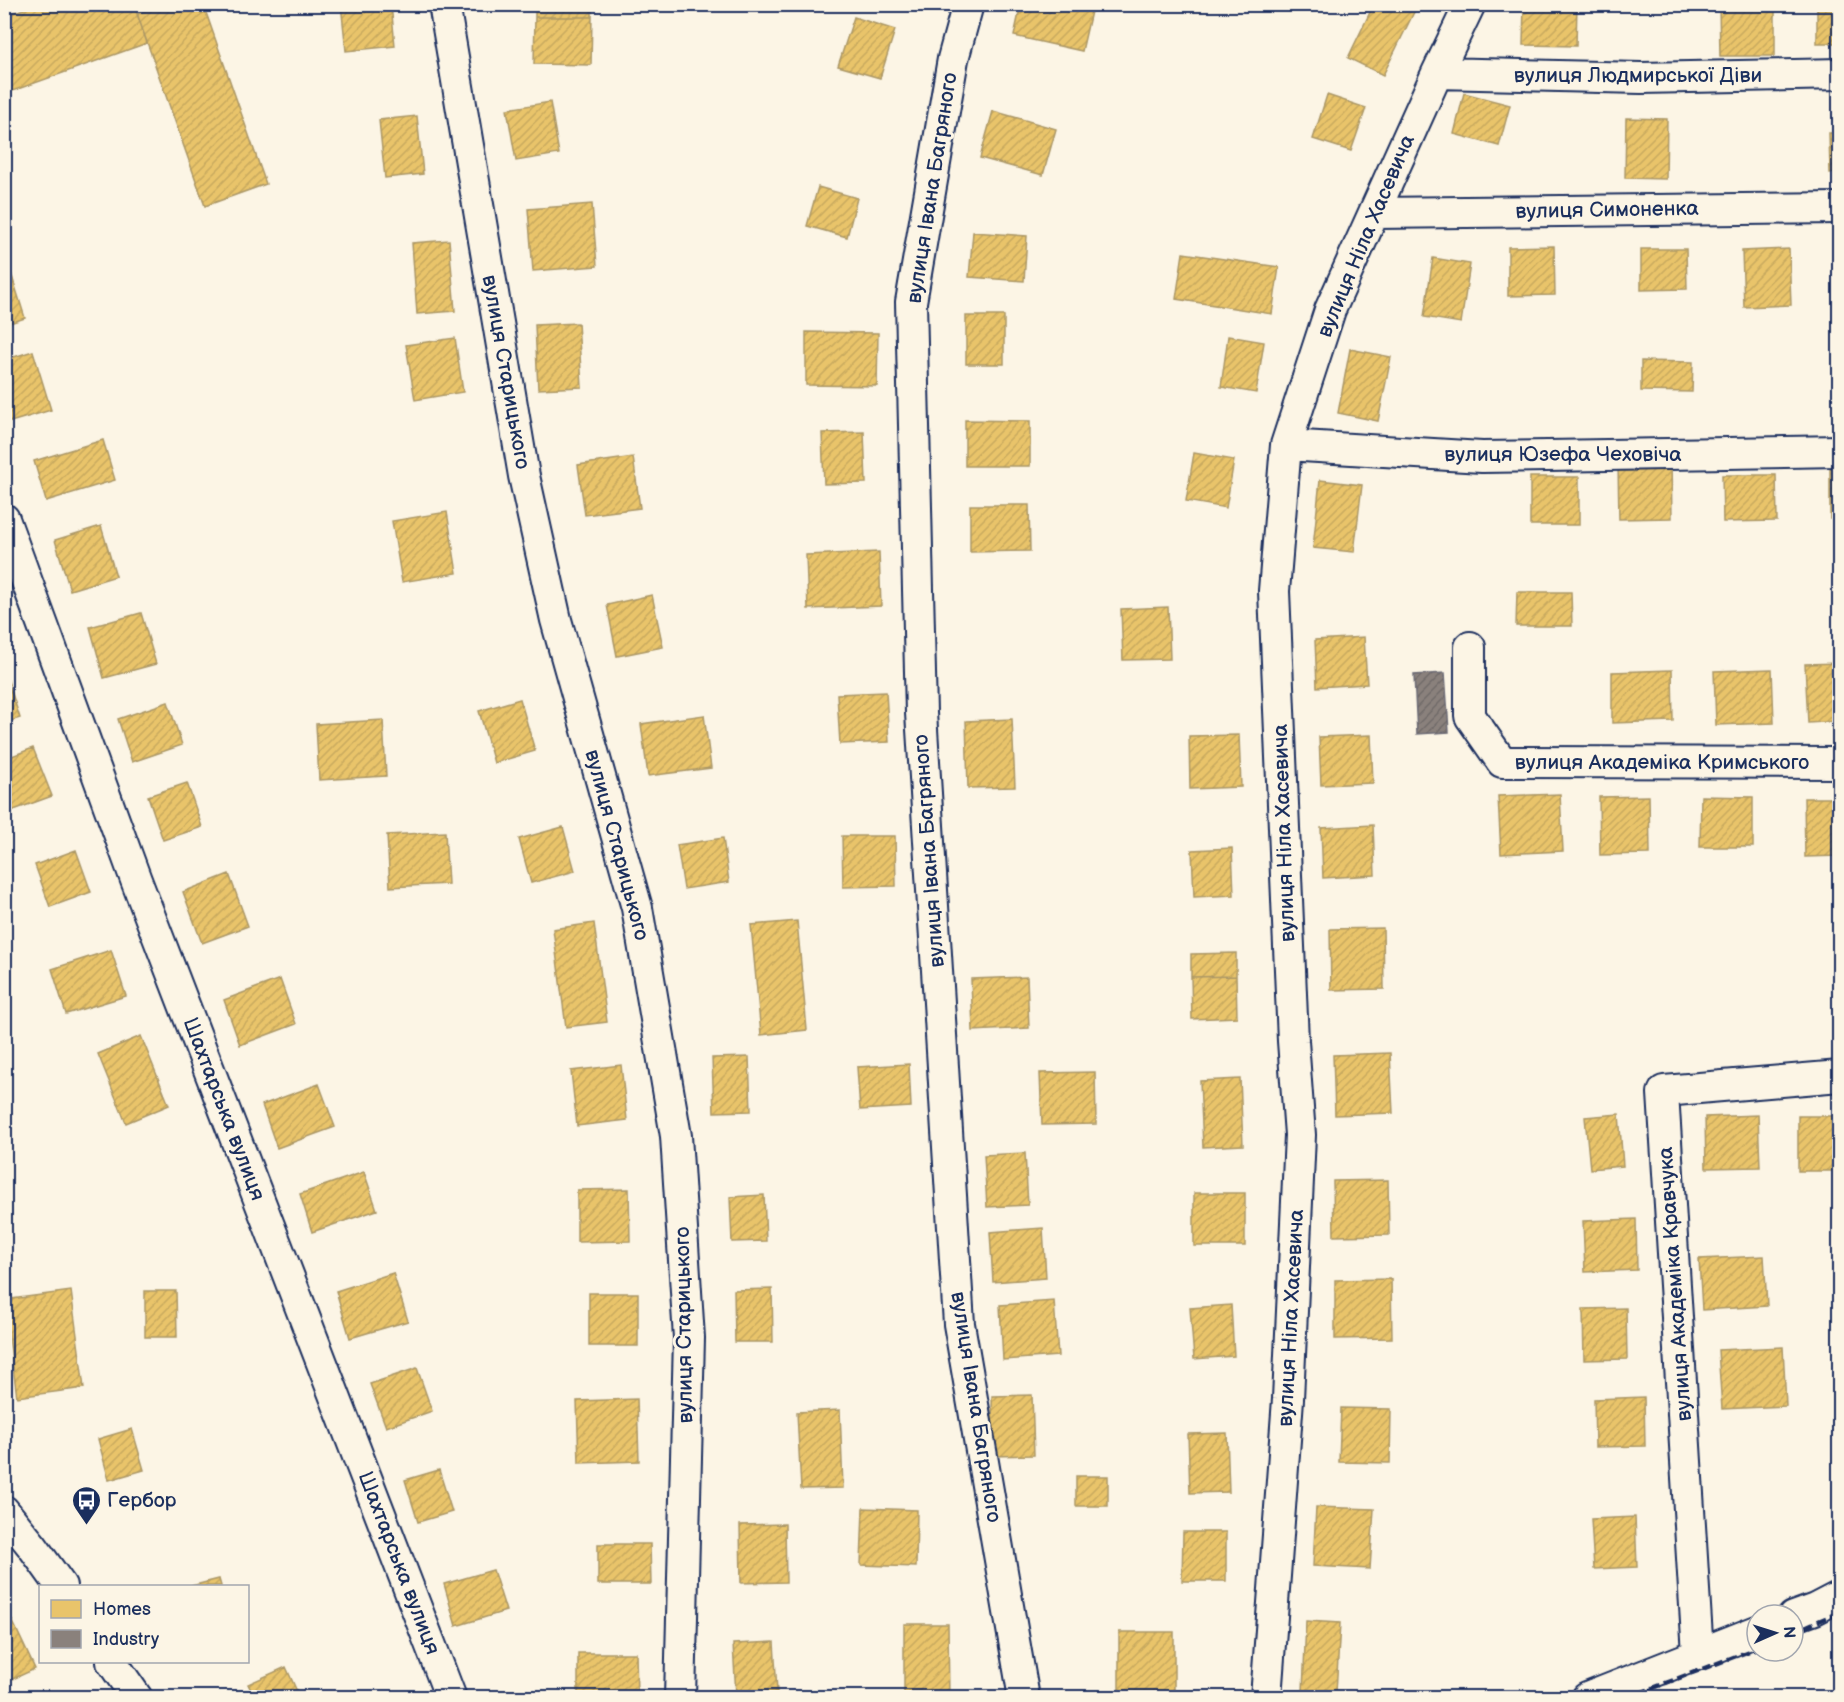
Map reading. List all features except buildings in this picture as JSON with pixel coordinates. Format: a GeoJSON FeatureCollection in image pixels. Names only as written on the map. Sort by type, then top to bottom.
{"type":"FeatureCollection","features":[{"type":"Feature","properties":{"kind":"street","name":"вулиця Старицького"},"geometry":{"type":"LineString","coordinates":[[444,4],[524,476],[556,620],[637,908],[676,1136],[688,1338],[680,1698]]}},
{"type":"Feature","properties":{"kind":"street","name":"вулиця Івана Багряного"},"geometry":{"type":"LineString","coordinates":[[968,4],[953,59],[911,302],[921,713],[959,1324],[1024,1698]]}},
{"type":"Feature","properties":{"kind":"street","name":"вулиця Ніла Хасевича"},"geometry":{"type":"LineString","coordinates":[[1266,1698],[1288,1399],[1300,1135],[1293,1041],[1274,591],[1286,445],[1330,310],[1470,4]]}},
{"type":"Feature","properties":{"kind":"street","name":"вулиця Людмирської Діви"},"geometry":{"type":"LineString","coordinates":[[1437,73],[1641,78],[1839,74]]}},
{"type":"Feature","properties":{"kind":"street","name":"вулиця Симоненка"},"geometry":{"type":"LineString","coordinates":[[1375,213],[1839,208]]}},
{"type":"Feature","properties":{"kind":"street","name":"вулиця Юзефа Чеховіча"},"geometry":{"type":"LineString","coordinates":[[1286,445],[1482,457],[1839,451]]}},
{"type":"Feature","properties":{"kind":"street","name":"Шахтарська вулиця"},"geometry":{"type":"LineString","coordinates":[[4,519],[136,880],[451,1698]]}},
{"type":"Feature","properties":{"kind":"street","name":"вулиця Академіка Кримського"},"geometry":{"type":"LineString","coordinates":[[1470,647],[1470,716],[1502,762],[1839,763]]}},
{"type":"Feature","properties":{"kind":"street","name":"вулиця Академіка Кравчука"},"geometry":{"type":"LineString","coordinates":[[1698,1654],[1663,1093],[1664,1091],[1839,1076]]}},
{"type":"Feature","properties":{"kind":"street"},"geometry":{"type":"LineString","coordinates":[[4,1511],[60,1585]]}},
{"type":"Feature","properties":{"kind":"street"},"geometry":{"type":"LineString","coordinates":[[1805,1613],[1839,1596]]}},
{"type":"Feature","properties":{"kind":"street"},"geometry":{"type":"LineString","coordinates":[[1587,1698],[1745,1636]]}},
{"type":"Feature","properties":{"kind":"street"},"geometry":{"type":"LineString","coordinates":[[113,1663],[136,1698]]}},
{"type":"Feature","properties":{"kind":"railway"},"geometry":{"type":"LineString","coordinates":[[1805,1627],[1840,1612]]}},
{"type":"Feature","properties":{"kind":"railway"},"geometry":{"type":"LineString","coordinates":[[1627,1698],[1745,1653]]}},
{"type":"Feature","properties":{"kind":"place","name":"Гербор"},"geometry":{"type":"Point","coordinates":[86,1526]}}]}
